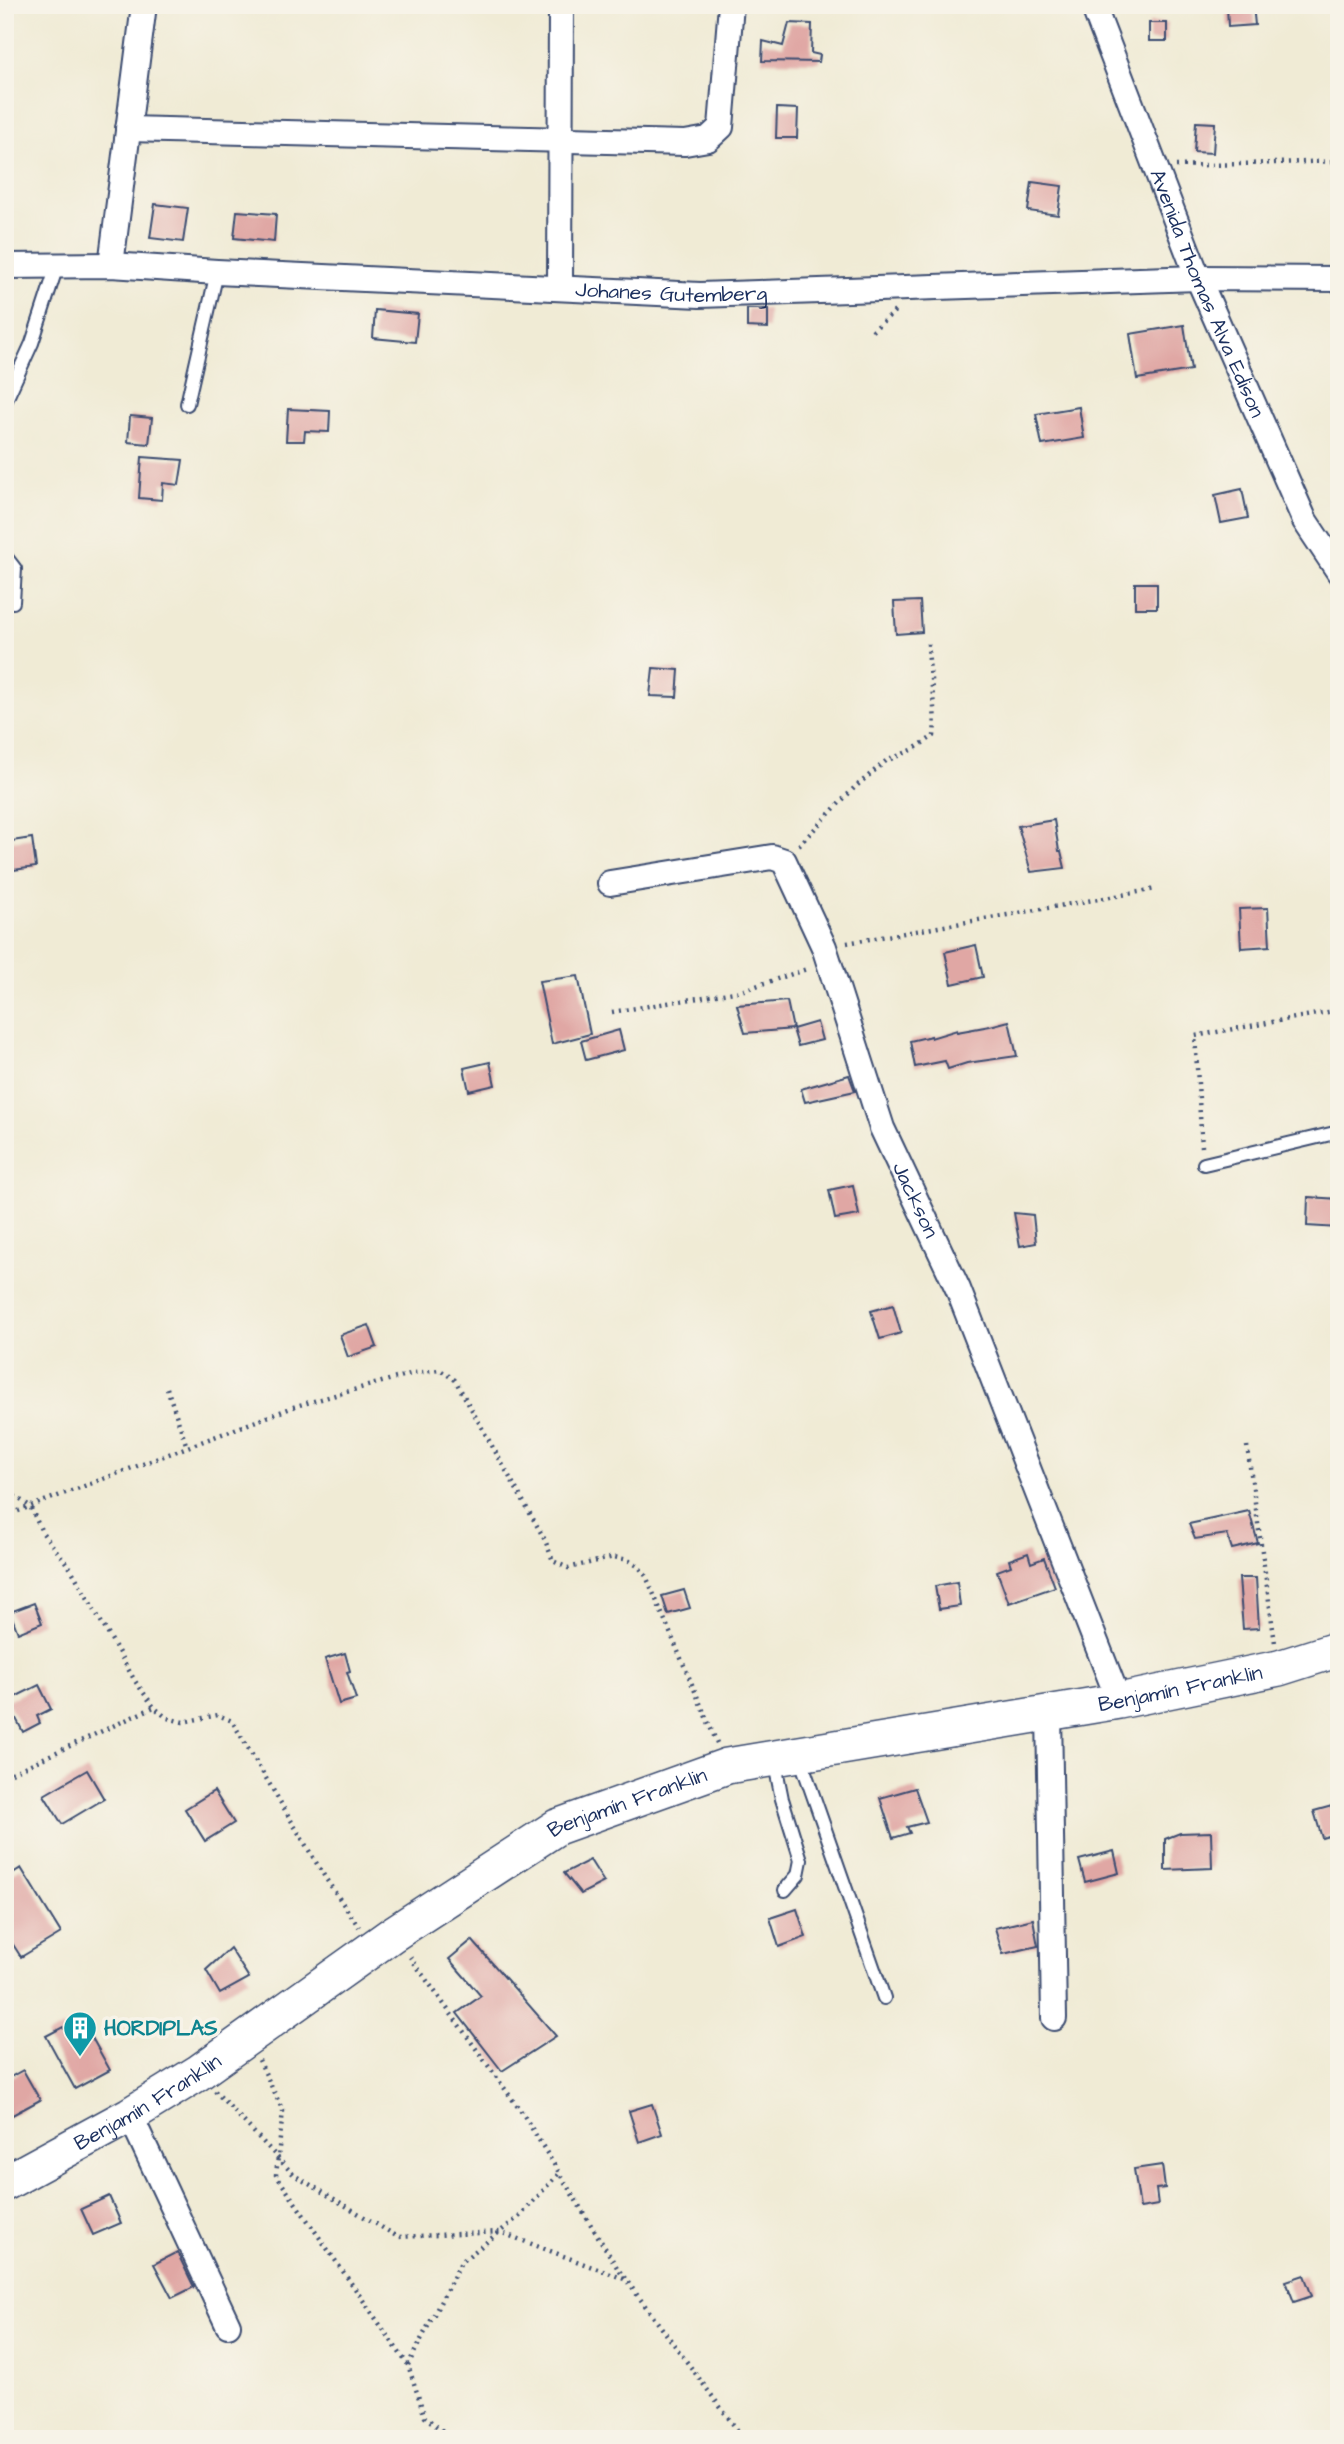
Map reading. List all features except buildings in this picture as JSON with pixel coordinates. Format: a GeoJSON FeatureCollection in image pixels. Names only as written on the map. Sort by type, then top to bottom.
{"type":"FeatureCollection","features":[{"type":"Feature","properties":{"kind":"street"},"geometry":{"type":"LineString","coordinates":[[111,265],[144,5]]}},
{"type":"Feature","properties":{"kind":"street"},"geometry":{"type":"LineString","coordinates":[[560,287],[561,5]]}},
{"type":"Feature","properties":{"kind":"street"},"geometry":{"type":"LineString","coordinates":[[128,129],[685,143],[708,139],[721,127],[731,5]]}},
{"type":"Feature","properties":{"kind":"street","name":"Avenida Thomas Alva Edison"},"geometry":{"type":"LineString","coordinates":[[1093,5],[1198,278],[1305,521],[1339,572]]}},
{"type":"Feature","properties":{"kind":"street","name":"Johanes Gutemberg"},"geometry":{"type":"LineString","coordinates":[[5,266],[111,265],[700,295],[1198,278],[1339,279]]}},
{"type":"Feature","properties":{"kind":"street"},"geometry":{"type":"LineString","coordinates":[[610,883],[772,857],[783,861]]}},
{"type":"Feature","properties":{"kind":"street","name":"Jackson"},"geometry":{"type":"LineString","coordinates":[[783,861],[826,954],[882,1128],[958,1289],[1119,1701]]}},
{"type":"Feature","properties":{"kind":"street","name":"Benjamín Franklin"},"geometry":{"type":"LineString","coordinates":[[5,2183],[130,2115],[198,2073],[384,1941],[557,1827],[727,1766],[1119,1701],[1279,1668],[1339,1649]]}},
{"type":"Feature","properties":{"kind":"street"},"geometry":{"type":"LineString","coordinates":[[1049,1712],[1054,2018]]}},
{"type":"Feature","properties":{"kind":"street"},"geometry":{"type":"LineString","coordinates":[[130,2115],[228,2325]]}},
{"type":"Feature","properties":{"kind":"lane"},"geometry":{"type":"LineString","coordinates":[[5,402],[32,343],[57,265]]}},
{"type":"Feature","properties":{"kind":"lane"},"geometry":{"type":"LineString","coordinates":[[187,404],[217,272]]}},
{"type":"Feature","properties":{"kind":"lane"},"geometry":{"type":"LineString","coordinates":[[5,556],[16,569],[13,602]]}},
{"type":"Feature","properties":{"kind":"lane"},"geometry":{"type":"LineString","coordinates":[[1203,1164],[1339,1132]]}},
{"type":"Feature","properties":{"kind":"lane"},"geometry":{"type":"LineString","coordinates":[[785,1890],[798,1875],[801,1860],[782,1799],[787,1757]]}},
{"type":"Feature","properties":{"kind":"lane"},"geometry":{"type":"LineString","coordinates":[[787,1757],[884,1998]]}},
{"type":"Feature","properties":{"kind":"path"},"geometry":{"type":"LineString","coordinates":[[1154,166],[1339,161]]}},
{"type":"Feature","properties":{"kind":"path"},"geometry":{"type":"LineString","coordinates":[[783,861],[854,788],[886,761],[912,750],[934,736],[928,640]]}},
{"type":"Feature","properties":{"kind":"path"},"geometry":{"type":"LineString","coordinates":[[612,1012],[741,991],[826,954],[1156,889]]}},
{"type":"Feature","properties":{"kind":"path"},"geometry":{"type":"LineString","coordinates":[[1203,1164],[1195,1036],[1339,1010]]}},
{"type":"Feature","properties":{"kind":"path"},"geometry":{"type":"LineString","coordinates":[[5,1516],[296,1406],[414,1373],[440,1370],[455,1380],[545,1540],[553,1561],[568,1568],[614,1557],[628,1560],[646,1576],[727,1766]]}},
{"type":"Feature","properties":{"kind":"path"},"geometry":{"type":"LineString","coordinates":[[167,1388],[187,1447]]}},
{"type":"Feature","properties":{"kind":"path"},"geometry":{"type":"LineString","coordinates":[[1247,1446],[1279,1668]]}},
{"type":"Feature","properties":{"kind":"path"},"geometry":{"type":"LineString","coordinates":[[5,1486],[10,1494],[30,1506],[42,1532],[71,1569],[135,1681],[154,1707],[167,1717],[183,1722],[218,1715],[232,1721],[326,1879],[384,1941],[523,2115],[626,2279],[744,2439]]}},
{"type":"Feature","properties":{"kind":"path"},"geometry":{"type":"LineString","coordinates":[[5,1776],[154,1707]]}},
{"type":"Feature","properties":{"kind":"path"},"geometry":{"type":"LineString","coordinates":[[248,2038],[283,2111],[276,2175],[408,2365],[425,2417],[453,2439]]}},
{"type":"Feature","properties":{"kind":"path"},"geometry":{"type":"LineString","coordinates":[[198,2073],[294,2175],[398,2237],[500,2232],[626,2279]]}},
{"type":"Feature","properties":{"kind":"path"},"geometry":{"type":"LineString","coordinates":[[408,2365],[461,2262],[520,2216],[559,2173]]}},
{"type":"Feature","properties":{"kind":"place","name":"HORDIPLAS"},"geometry":{"type":"Point","coordinates":[80,2058]}}]}
